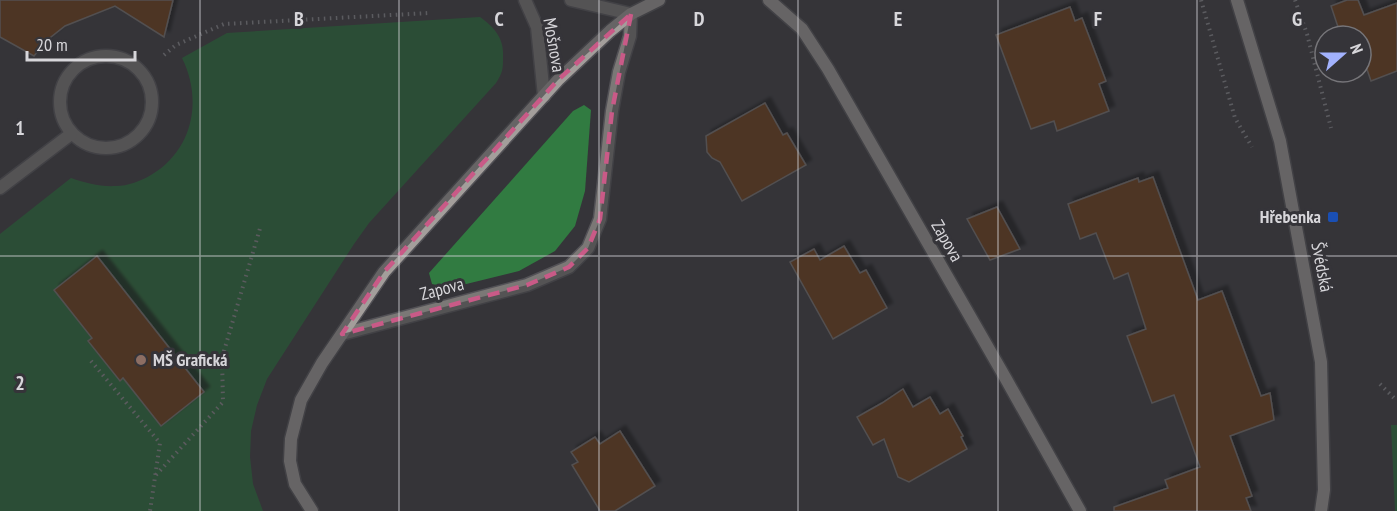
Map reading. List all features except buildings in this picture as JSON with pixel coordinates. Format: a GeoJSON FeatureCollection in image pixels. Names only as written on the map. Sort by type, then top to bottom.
{"type":"FeatureCollection","features":[{"type":"Feature","properties":{"kind":"street","name":"Mošnova"},"geometry":{"type":"LineString","coordinates":[[525,0],[537,27],[544,96]]}},
{"type":"Feature","properties":{"kind":"street","name":"Mošnova"},"geometry":{"type":"LineString","coordinates":[[571,0],[631,14]]}},
{"type":"Feature","properties":{"kind":"street"},"geometry":{"type":"LineString","coordinates":[[312,511],[296,483],[290,461],[291,439],[301,400],[322,363],[384,272],[544,96],[610,31],[631,14],[659,0]]}},
{"type":"Feature","properties":{"kind":"street","name":"Zapova"},"geometry":{"type":"LineString","coordinates":[[769,0],[802,29],[828,69],[1080,511]]}},
{"type":"Feature","properties":{"kind":"street","name":"Švédská"},"geometry":{"type":"LineString","coordinates":[[1237,0],[1280,141],[1321,362],[1324,490],[1322,511]]}},
{"type":"Feature","properties":{"kind":"street","name":"Zapova"},"geometry":{"type":"LineString","coordinates":[[342,334],[527,285],[569,267],[588,248],[600,219],[612,111],[619,72],[630,36],[631,14]]}},
{"type":"Feature","properties":{"kind":"street"},"geometry":{"type":"LineString","coordinates":[[100,56],[115,56],[130,62],[142,73],[150,87],[152,103],[149,118],[136,138],[130,143],[115,148],[99,149],[84,144],[71,134],[63,122],[59,108],[60,93],[65,79],[74,68],[87,60],[100,56]]}},
{"type":"Feature","properties":{"kind":"street"},"geometry":{"type":"LineString","coordinates":[[0,188],[71,134]]}},
{"type":"Feature","properties":{"kind":"path"},"geometry":{"type":"LineString","coordinates":[[1202,0],[1235,118],[1252,147]]}},
{"type":"Feature","properties":{"kind":"path"},"geometry":{"type":"LineString","coordinates":[[1294,0],[1307,34],[1331,128]]}},
{"type":"Feature","properties":{"kind":"path"},"geometry":{"type":"LineString","coordinates":[[164,55],[176,45],[224,24],[429,13]]}},
{"type":"Feature","properties":{"kind":"path"},"geometry":{"type":"LineString","coordinates":[[156,475],[223,402],[222,358],[261,225]]}},
{"type":"Feature","properties":{"kind":"path"},"geometry":{"type":"LineString","coordinates":[[91,361],[160,443],[150,511]]}},
{"type":"Feature","properties":{"kind":"path"},"geometry":{"type":"LineString","coordinates":[[1380,384],[1397,400]]}},
{"type":"Feature","properties":{"kind":"highlighted area"},"geometry":{"type":"Polygon","coordinates":[[[631,14],[612,111],[600,219],[588,248],[569,267],[527,285],[342,334],[384,272],[558,80],[631,14]]]}},
{"type":"Feature","properties":{"kind":"green space"},"geometry":{"type":"Polygon","coordinates":[[[480,17],[494,29],[502,44],[503,67],[496,83],[369,223],[267,379],[257,405],[251,431],[250,457],[253,484],[263,511],[0,511],[0,234],[71,178],[99,185],[125,185],[147,177],[165,165],[177,152],[190,123],[192,90],[182,58],[227,33],[480,17]]]}},
{"type":"Feature","properties":{"kind":"green space"},"geometry":{"type":"Polygon","coordinates":[[[584,105],[591,110],[585,191],[575,226],[555,251],[519,271],[450,288],[432,284],[429,273],[573,111],[584,105]]]}},
{"type":"Feature","properties":{"kind":"green space"},"geometry":{"type":"Polygon","coordinates":[[[1391,425],[1397,425],[1397,511],[1395,511],[1391,425]]]}},
{"type":"Feature","properties":{"kind":"place","name":"Hřebenka"},"geometry":{"type":"Point","coordinates":[1333,217]}},
{"type":"Feature","properties":{"kind":"place","name":"MŠ Grafická"},"geometry":{"type":"Point","coordinates":[141,360]}}]}
